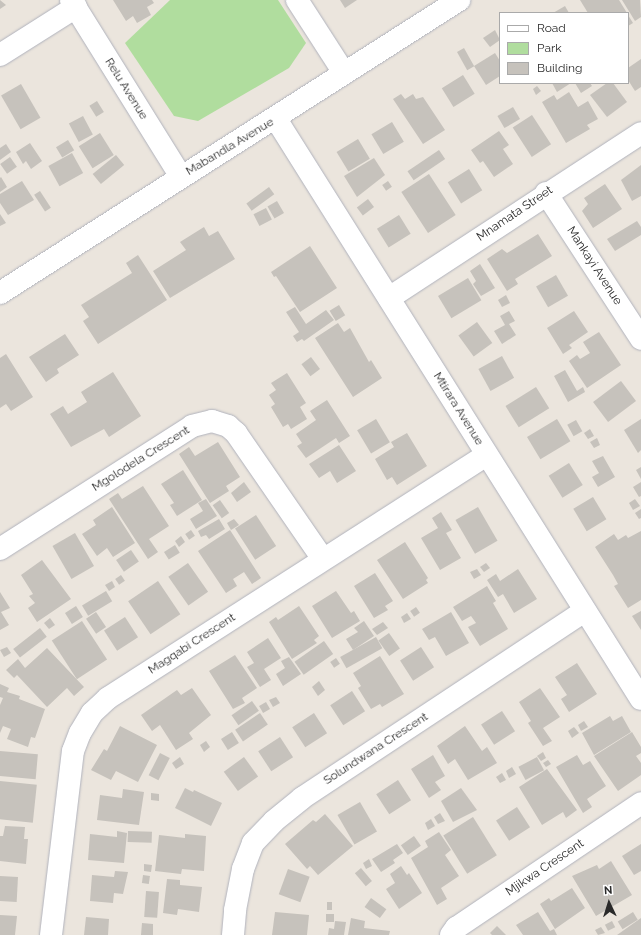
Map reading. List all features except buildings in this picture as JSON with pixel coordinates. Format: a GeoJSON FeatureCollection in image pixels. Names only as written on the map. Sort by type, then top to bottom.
{"type":"FeatureCollection","features":[{"type":"Feature","properties":{"kind":"street"},"geometry":{"type":"LineString","coordinates":[[297,0],[344,73]]}},
{"type":"Feature","properties":{"kind":"street","name":"Mabandla Avenue"},"geometry":{"type":"LineString","coordinates":[[0,293],[181,177],[276,119],[344,73],[459,0]]}},
{"type":"Feature","properties":{"kind":"street"},"geometry":{"type":"LineString","coordinates":[[0,55],[73,4]]}},
{"type":"Feature","properties":{"kind":"street","name":"Relu Avenue"},"geometry":{"type":"LineString","coordinates":[[73,4],[181,177]]}},
{"type":"Feature","properties":{"kind":"street","name":"Mtirara Avenue"},"geometry":{"type":"LineString","coordinates":[[276,119],[486,455],[641,699]]}},
{"type":"Feature","properties":{"kind":"street","name":"Mnamata Street"},"geometry":{"type":"LineString","coordinates":[[389,298],[546,193],[641,133]]}},
{"type":"Feature","properties":{"kind":"street","name":"Mankayi Avenue"},"geometry":{"type":"LineString","coordinates":[[546,193],[641,339]]}},
{"type":"Feature","properties":{"kind":"street","name":"Mgolodela Crescent"},"geometry":{"type":"LineString","coordinates":[[0,549],[192,426],[212,421],[228,426],[236,433],[323,559]]}},
{"type":"Feature","properties":{"kind":"street","name":"Magqabi Crescent"},"geometry":{"type":"LineString","coordinates":[[50,935],[73,751],[80,733],[92,713],[108,698],[486,455]]}},
{"type":"Feature","properties":{"kind":"street","name":"Solundwana Crescent"},"geometry":{"type":"LineString","coordinates":[[233,935],[243,869],[253,843],[274,821],[302,798],[585,611]]}},
{"type":"Feature","properties":{"kind":"street","name":"Mjikwa Crescent"},"geometry":{"type":"LineString","coordinates":[[450,935],[456,928],[641,803]]}},
{"type":"Feature","properties":{"kind":"green space"},"geometry":{"type":"Polygon","coordinates":[[[170,0],[278,0],[306,43],[289,68],[198,121],[174,116],[125,43],[170,0]]]}}]}
